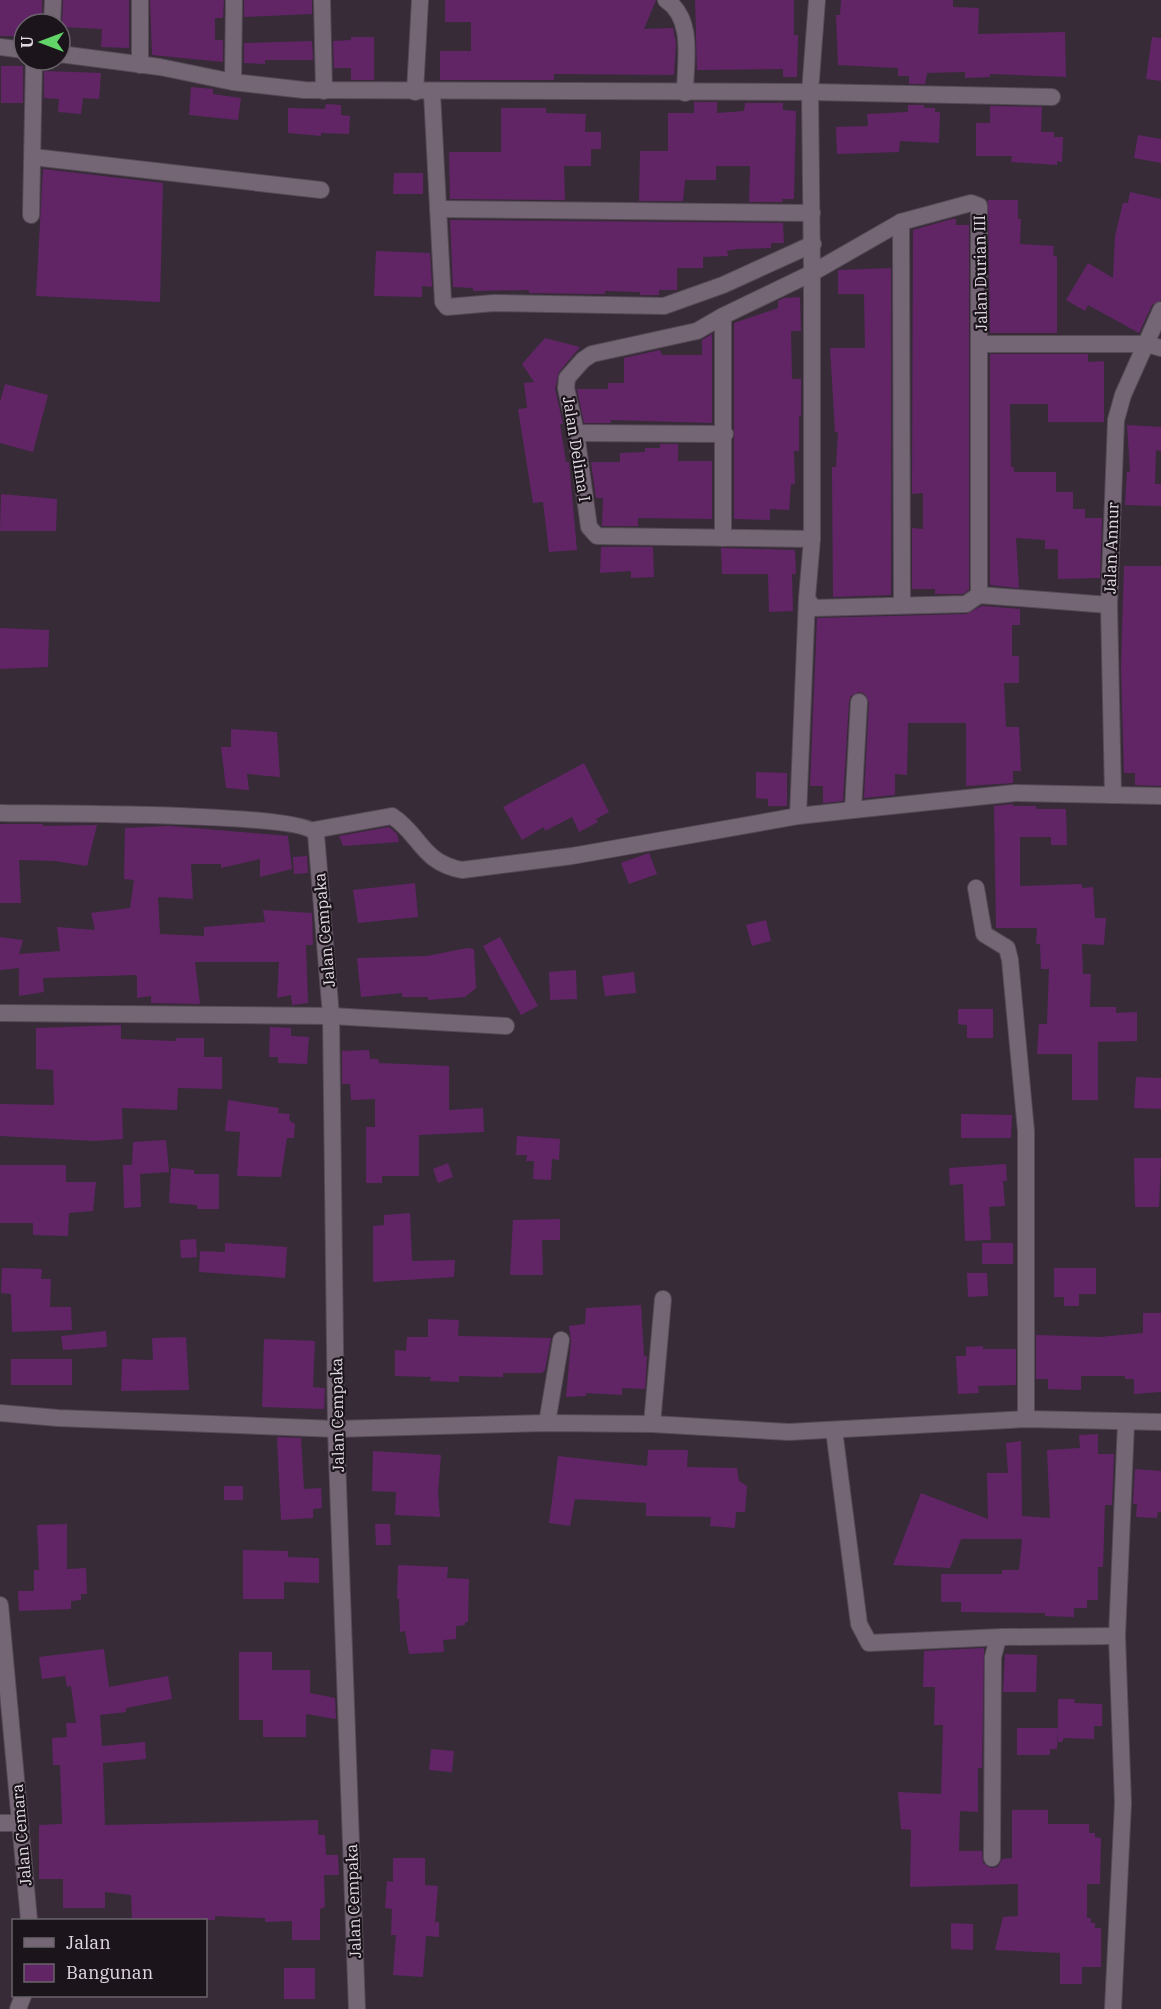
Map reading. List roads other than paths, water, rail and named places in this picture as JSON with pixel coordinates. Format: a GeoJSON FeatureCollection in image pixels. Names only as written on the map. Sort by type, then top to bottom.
{"type":"FeatureCollection","features":[{"type":"Feature","properties":{"kind":"street"},"geometry":{"type":"LineString","coordinates":[[140,0],[140,65]]}},
{"type":"Feature","properties":{"kind":"street"},"geometry":{"type":"LineString","coordinates":[[233,82],[234,0]]}},
{"type":"Feature","properties":{"kind":"street"},"geometry":{"type":"LineString","coordinates":[[322,0],[324,91]]}},
{"type":"Feature","properties":{"kind":"street"},"geometry":{"type":"LineString","coordinates":[[415,92],[420,0]]}},
{"type":"Feature","properties":{"kind":"street"},"geometry":{"type":"LineString","coordinates":[[666,0],[683,8],[685,93]]}},
{"type":"Feature","properties":{"kind":"street"},"geometry":{"type":"LineString","coordinates":[[798,816],[807,598],[812,539],[813,244],[810,92],[817,0]]}},
{"type":"Feature","properties":{"kind":"street"},"geometry":{"type":"LineString","coordinates":[[72,56],[233,82],[324,91],[810,92],[1052,96]]}},
{"type":"Feature","properties":{"kind":"street"},"geometry":{"type":"LineString","coordinates":[[31,215],[34,72]]}},
{"type":"Feature","properties":{"kind":"street"},"geometry":{"type":"LineString","coordinates":[[432,93],[443,302],[447,307],[494,303],[664,306],[713,289],[813,244]]}},
{"type":"Feature","properties":{"kind":"street"},"geometry":{"type":"LineString","coordinates":[[33,157],[321,190]]}},
{"type":"Feature","properties":{"kind":"street","name":"Jalan Durian III"},"geometry":{"type":"LineString","coordinates":[[812,273],[902,222],[971,203],[979,206],[981,344]]}},
{"type":"Feature","properties":{"kind":"street"},"geometry":{"type":"LineString","coordinates":[[438,208],[812,213]]}},
{"type":"Feature","properties":{"kind":"street"},"geometry":{"type":"LineString","coordinates":[[902,222],[902,605]]}},
{"type":"Feature","properties":{"kind":"street","name":"Jalan Delima I"},"geometry":{"type":"LineString","coordinates":[[812,273],[697,331],[592,354],[583,360],[567,378],[566,388],[576,433],[592,533],[597,536],[812,539]]}},
{"type":"Feature","properties":{"kind":"street","name":"Jalan Annur"},"geometry":{"type":"LineString","coordinates":[[1113,795],[1109,605],[1116,420],[1122,395],[1154,346],[1161,309]]}},
{"type":"Feature","properties":{"kind":"street"},"geometry":{"type":"LineString","coordinates":[[723,316],[725,434],[723,538]]}},
{"type":"Feature","properties":{"kind":"street"},"geometry":{"type":"LineString","coordinates":[[979,595],[981,344],[1154,346]]}},
{"type":"Feature","properties":{"kind":"street"},"geometry":{"type":"LineString","coordinates":[[576,433],[725,434]]}},
{"type":"Feature","properties":{"kind":"street"},"geometry":{"type":"LineString","coordinates":[[807,598],[813,608],[966,604],[979,595],[1109,605]]}},
{"type":"Feature","properties":{"kind":"street"},"geometry":{"type":"LineString","coordinates":[[853,810],[859,702]]}},
{"type":"Feature","properties":{"kind":"street"},"geometry":{"type":"LineString","coordinates":[[0,813],[260,819],[311,828],[392,816],[430,857],[448,867],[462,870],[572,856],[798,816],[853,810],[1015,793],[1161,796]]}},
{"type":"Feature","properties":{"kind":"street","name":"Jalan Cempaka"},"geometry":{"type":"LineString","coordinates":[[311,828],[331,1016],[336,1429],[357,2009]]}},
{"type":"Feature","properties":{"kind":"street"},"geometry":{"type":"LineString","coordinates":[[976,888],[984,934],[1007,948],[1010,960],[1024,1108],[1026,1419]]}},
{"type":"Feature","properties":{"kind":"street"},"geometry":{"type":"LineString","coordinates":[[0,1013],[331,1016],[506,1026]]}},
{"type":"Feature","properties":{"kind":"street"},"geometry":{"type":"LineString","coordinates":[[652,1424],[663,1299]]}},
{"type":"Feature","properties":{"kind":"street"},"geometry":{"type":"LineString","coordinates":[[547,1423],[561,1340]]}},
{"type":"Feature","properties":{"kind":"street"},"geometry":{"type":"LineString","coordinates":[[0,1413],[58,1418],[336,1429],[547,1423],[652,1424],[789,1432],[1026,1419],[1161,1422]]}},
{"type":"Feature","properties":{"kind":"street"},"geometry":{"type":"LineString","coordinates":[[1113,2009],[1123,1803],[1117,1636],[1126,1423]]}},
{"type":"Feature","properties":{"kind":"street"},"geometry":{"type":"LineString","coordinates":[[834,1430],[859,1624],[869,1643],[1002,1637],[1117,1636]]}},
{"type":"Feature","properties":{"kind":"street","name":"Jalan Cemara"},"geometry":{"type":"LineString","coordinates":[[0,1605],[29,1919]]}},
{"type":"Feature","properties":{"kind":"street"},"geometry":{"type":"LineString","coordinates":[[992,1858],[993,1656],[997,1642],[1002,1637]]}},
{"type":"Feature","properties":{"kind":"street"},"geometry":{"type":"LineString","coordinates":[[0,1823],[20,1823]]}}]}
